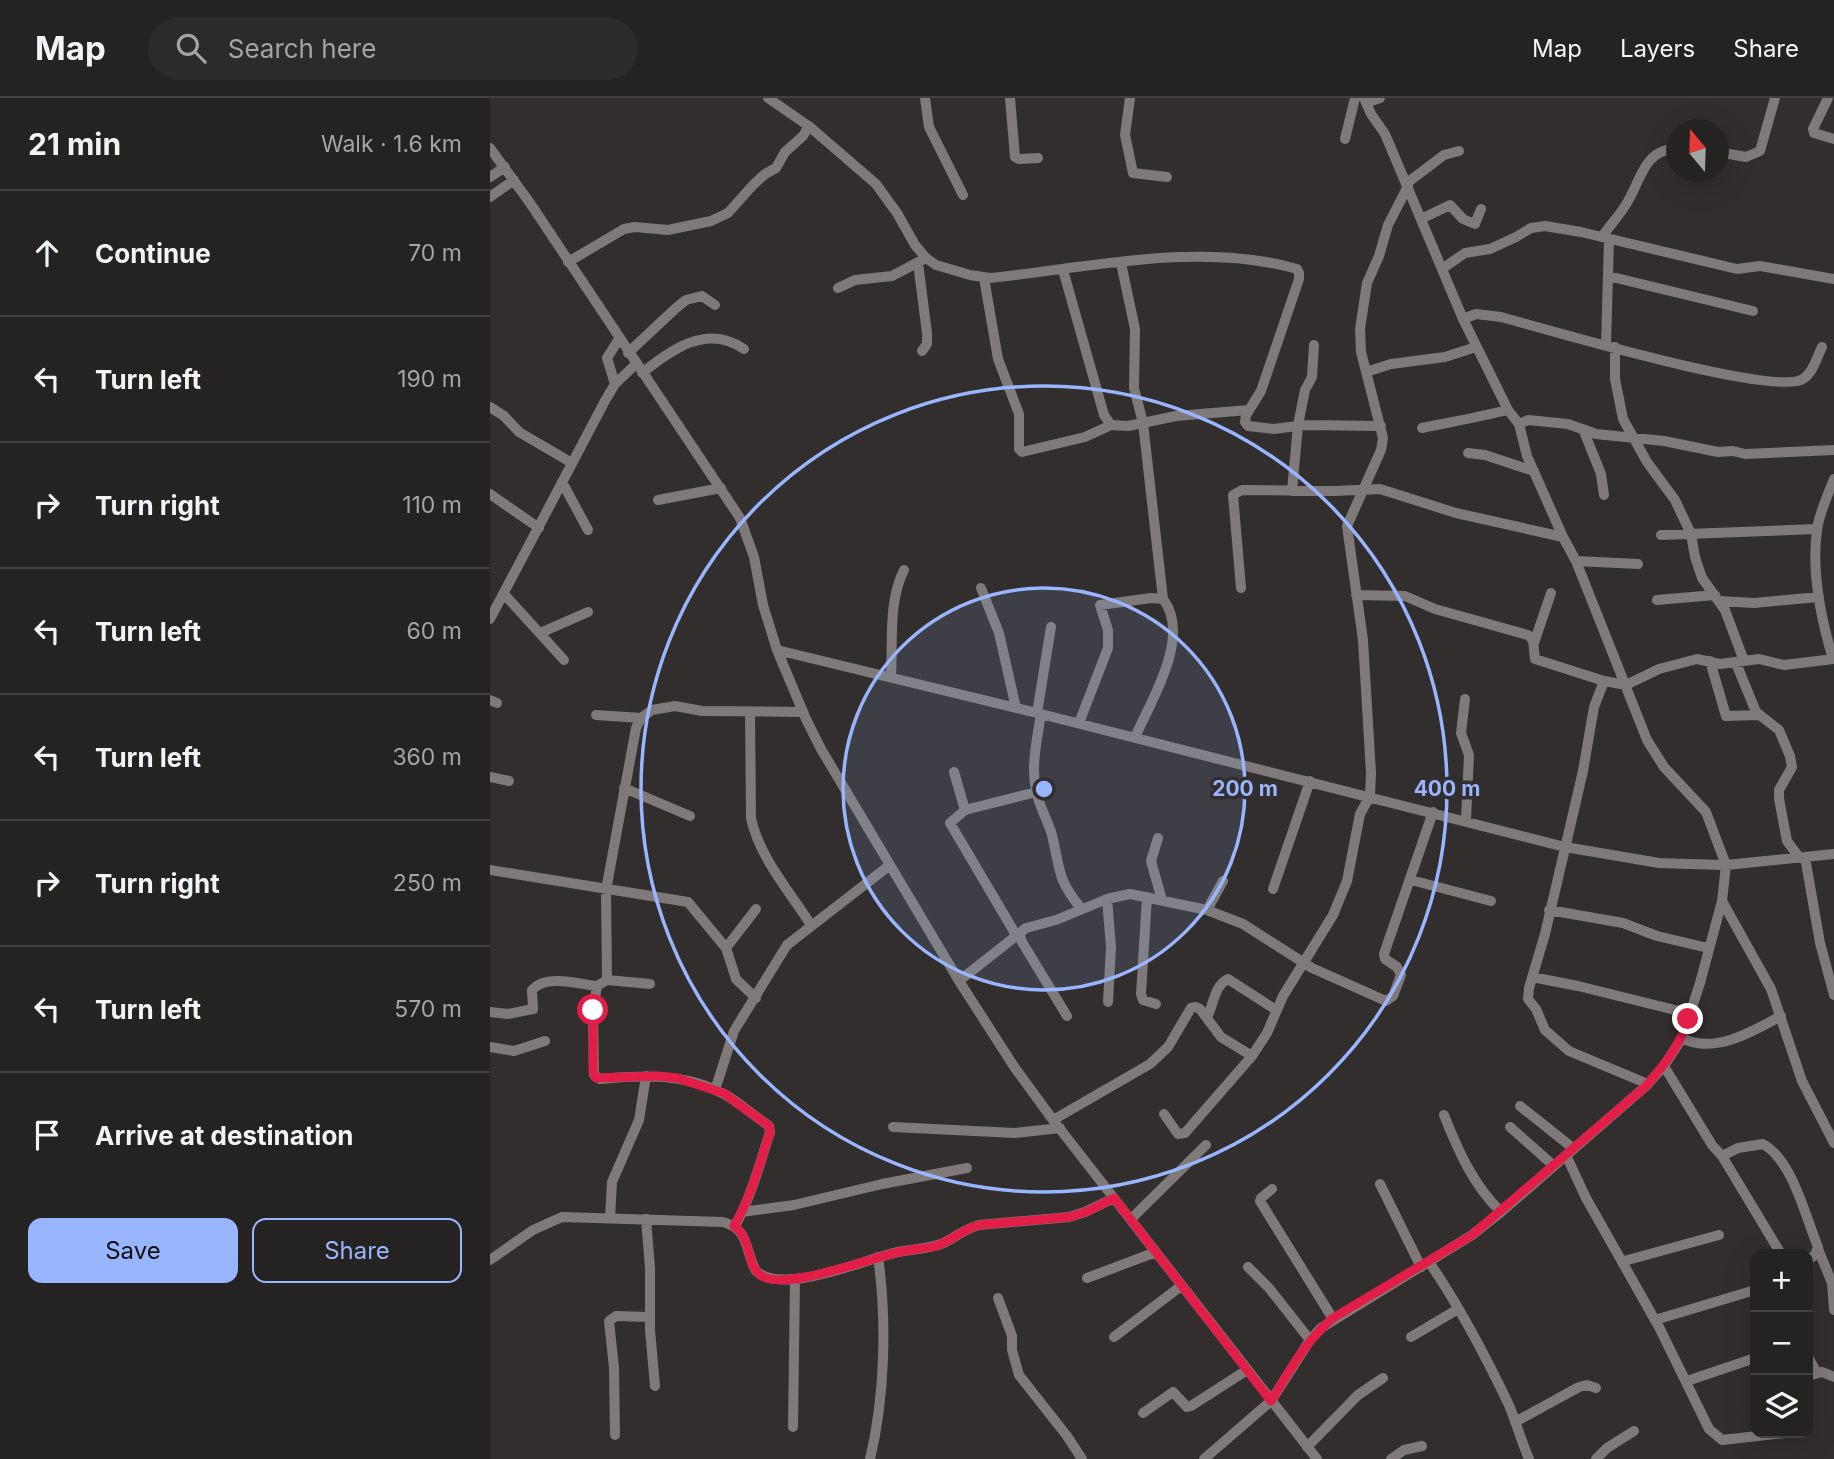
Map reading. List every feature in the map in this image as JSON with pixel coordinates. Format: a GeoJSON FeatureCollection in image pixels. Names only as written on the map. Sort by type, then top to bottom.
{"type":"FeatureCollection","features":[{"type":"Feature","properties":{"kind":"street"},"geometry":{"type":"LineString","coordinates":[[768,98],[808,126],[876,184],[897,213],[922,261],[927,333],[927,344],[922,351]]}},
{"type":"Feature","properties":{"kind":"street"},"geometry":{"type":"LineString","coordinates":[[925,98],[929,127],[963,195]]}},
{"type":"Feature","properties":{"kind":"street"},"geometry":{"type":"LineString","coordinates":[[1010,98],[1015,157],[1038,158]]}},
{"type":"Feature","properties":{"kind":"street"},"geometry":{"type":"LineString","coordinates":[[1130,98],[1125,135],[1133,173],[1167,177]]}},
{"type":"Feature","properties":{"kind":"street"},"geometry":{"type":"LineString","coordinates":[[1345,139],[1355,98]]}},
{"type":"Feature","properties":{"kind":"street"},"geometry":{"type":"LineString","coordinates":[[1205,1459],[1271,1401],[1310,1340],[1333,1318],[1472,1235],[1648,1084],[1664,1066],[1682,1038],[1684,1015],[1692,1007],[1722,901],[1726,865],[1704,808],[1664,767],[1636,716],[1576,561],[1527,456],[1519,424],[1508,410],[1462,320],[1385,134],[1365,101],[1380,98]]}},
{"type":"Feature","properties":{"kind":"street"},"geometry":{"type":"LineString","coordinates":[[1729,154],[1745,157],[1756,155],[1760,151],[1775,98]]}},
{"type":"Feature","properties":{"kind":"street"},"geometry":{"type":"LineString","coordinates":[[1828,98],[1813,129],[1814,133],[1834,139]]}},
{"type":"Feature","properties":{"kind":"street"},"geometry":{"type":"LineString","coordinates":[[568,262],[624,229],[635,227],[668,230],[711,221],[728,213],[753,185],[776,167],[785,152],[803,136],[808,126]]}},
{"type":"Feature","properties":{"kind":"street"},"geometry":{"type":"LineString","coordinates":[[490,148],[740,518],[777,649],[803,712],[821,749],[959,981],[1015,1068],[1317,1459]]}},
{"type":"Feature","properties":{"kind":"street"},"geometry":{"type":"LineString","coordinates":[[1666,149],[1658,152],[1643,171],[1606,238],[1610,346],[1617,395],[1631,436],[1675,500],[1691,534],[1702,578],[1725,610],[1758,715],[1779,730],[1790,756],[1792,767],[1779,790],[1779,799],[1787,841],[1802,857],[1834,995]]}},
{"type":"Feature","properties":{"kind":"street"},"geometry":{"type":"LineString","coordinates":[[1164,1114],[1178,1135],[1185,1133],[1252,1056],[1272,1024],[1289,985],[1342,897],[1360,814],[1370,796],[1370,738],[1363,640],[1347,526],[1381,450],[1383,438],[1361,352],[1360,329],[1367,283],[1388,225],[1407,184],[1444,155],[1459,151]]}},
{"type":"Feature","properties":{"kind":"street"},"geometry":{"type":"LineString","coordinates":[[490,177],[505,167]]}},
{"type":"Feature","properties":{"kind":"street"},"geometry":{"type":"LineString","coordinates":[[490,198],[514,180]]}},
{"type":"Feature","properties":{"kind":"street"},"geometry":{"type":"LineString","coordinates":[[1421,219],[1450,205],[1462,219],[1475,224],[1481,209]]}},
{"type":"Feature","properties":{"kind":"street"},"geometry":{"type":"LineString","coordinates":[[1442,270],[1465,253],[1502,244],[1531,228],[1545,226],[1737,270],[1760,266],[1834,279]]}},
{"type":"Feature","properties":{"kind":"street"},"geometry":{"type":"LineString","coordinates":[[838,288],[855,280],[892,276],[922,261],[984,278],[1186,257],[1233,257],[1265,261],[1298,271],[1299,279],[1261,391],[1244,420],[1248,426],[1274,429],[1298,425],[1381,426]]}},
{"type":"Feature","properties":{"kind":"street"},"geometry":{"type":"LineString","coordinates":[[1121,263],[1134,322],[1134,388],[1143,423],[1163,599],[1171,615],[1174,640],[1163,674],[1135,737]]}},
{"type":"Feature","properties":{"kind":"street"},"geometry":{"type":"LineString","coordinates":[[1063,270],[1104,415],[1111,425]]}},
{"type":"Feature","properties":{"kind":"street"},"geometry":{"type":"LineString","coordinates":[[1608,276],[1753,311]]}},
{"type":"Feature","properties":{"kind":"street"},"geometry":{"type":"LineString","coordinates":[[984,278],[998,359],[1019,414],[1020,451],[1086,437],[1111,425],[1120,427],[1176,416],[1249,410]]}},
{"type":"Feature","properties":{"kind":"street"},"geometry":{"type":"LineString","coordinates":[[628,353],[686,300],[702,296],[715,305]]}},
{"type":"Feature","properties":{"kind":"street"},"geometry":{"type":"LineString","coordinates":[[1462,320],[1476,314],[1501,317],[1754,381],[1787,383],[1805,378],[1822,347]]}},
{"type":"Feature","properties":{"kind":"street"},"geometry":{"type":"LineString","coordinates":[[615,384],[607,358],[619,338]]}},
{"type":"Feature","properties":{"kind":"street"},"geometry":{"type":"LineString","coordinates":[[491,616],[615,384],[639,368],[698,339],[730,340],[744,349]]}},
{"type":"Feature","properties":{"kind":"street"},"geometry":{"type":"LineString","coordinates":[[1292,491],[1298,425],[1305,390],[1312,377],[1314,345]]}},
{"type":"Feature","properties":{"kind":"street"},"geometry":{"type":"LineString","coordinates":[[1366,372],[1391,364],[1445,357],[1476,347]]}},
{"type":"Feature","properties":{"kind":"street"},"geometry":{"type":"LineString","coordinates":[[490,407],[504,416],[519,432],[572,463]]}},
{"type":"Feature","properties":{"kind":"street"},"geometry":{"type":"LineString","coordinates":[[1422,428],[1508,410]]}},
{"type":"Feature","properties":{"kind":"street"},"geometry":{"type":"LineString","coordinates":[[1519,424],[1538,421],[1568,424],[1596,433],[1745,454],[1834,450]]}},
{"type":"Feature","properties":{"kind":"street"},"geometry":{"type":"LineString","coordinates":[[1583,429],[1601,474],[1604,495]]}},
{"type":"Feature","properties":{"kind":"street"},"geometry":{"type":"LineString","coordinates":[[1468,453],[1485,455],[1534,471]]}},
{"type":"Feature","properties":{"kind":"street"},"geometry":{"type":"LineString","coordinates":[[1370,476],[1380,489]]}},
{"type":"Feature","properties":{"kind":"street"},"geometry":{"type":"LineString","coordinates":[[562,482],[588,530]]}},
{"type":"Feature","properties":{"kind":"street"},"geometry":{"type":"LineString","coordinates":[[1551,593],[1534,643],[1535,659],[1604,681],[1626,685],[1659,669],[1697,659],[1720,664],[1759,659],[1784,665],[1834,659],[1822,620],[1816,569],[1817,529],[1833,485]]}},
{"type":"Feature","properties":{"kind":"street"},"geometry":{"type":"LineString","coordinates":[[658,500],[721,488]]}},
{"type":"Feature","properties":{"kind":"street"},"geometry":{"type":"LineString","coordinates":[[1241,588],[1233,495],[1242,489],[1380,489],[1456,513],[1563,537]]}},
{"type":"Feature","properties":{"kind":"street"},"geometry":{"type":"LineString","coordinates":[[490,494],[539,528]]}},
{"type":"Feature","properties":{"kind":"street"},"geometry":{"type":"LineString","coordinates":[[1661,535],[1817,529]]}},
{"type":"Feature","properties":{"kind":"street"},"geometry":{"type":"LineString","coordinates":[[1576,561],[1638,564]]}},
{"type":"Feature","properties":{"kind":"street"},"geometry":{"type":"LineString","coordinates":[[891,677],[895,599],[897,583],[904,570]]}},
{"type":"Feature","properties":{"kind":"street"},"geometry":{"type":"LineString","coordinates":[[981,587],[999,633],[1016,708]]}},
{"type":"Feature","properties":{"kind":"street"},"geometry":{"type":"LineString","coordinates":[[504,594],[564,660]]}},
{"type":"Feature","properties":{"kind":"street"},"geometry":{"type":"LineString","coordinates":[[1356,595],[1405,596],[1435,609],[1528,635],[1534,643]]}},
{"type":"Feature","properties":{"kind":"street"},"geometry":{"type":"LineString","coordinates":[[1079,723],[1108,649],[1108,630],[1101,604],[1152,597],[1163,599]]}},
{"type":"Feature","properties":{"kind":"street"},"geometry":{"type":"LineString","coordinates":[[1657,600],[1717,598],[1754,603],[1819,597]]}},
{"type":"Feature","properties":{"kind":"street"},"geometry":{"type":"LineString","coordinates":[[540,634],[588,612]]}},
{"type":"Feature","properties":{"kind":"street"},"geometry":{"type":"LineString","coordinates":[[1051,627],[1039,713],[1036,792],[1052,835],[1058,870],[1067,892],[1081,908]]}},
{"type":"Feature","properties":{"kind":"street"},"geometry":{"type":"LineString","coordinates":[[777,649],[1565,847],[1659,863],[1726,865],[1834,854]]}},
{"type":"Feature","properties":{"kind":"street"},"geometry":{"type":"LineString","coordinates":[[1710,660],[1726,716],[1758,715]]}},
{"type":"Feature","properties":{"kind":"street"},"geometry":{"type":"LineString","coordinates":[[1604,681],[1594,708],[1583,771],[1528,999],[1541,1018],[1545,1030],[1560,1044],[1584,1058],[1648,1084]]}},
{"type":"Feature","properties":{"kind":"street"},"geometry":{"type":"LineString","coordinates":[[1465,699],[1461,733],[1469,755],[1466,820]]}},
{"type":"Feature","properties":{"kind":"street"},"geometry":{"type":"LineString","coordinates":[[734,1226],[742,1212],[770,1129],[729,1097],[677,1078],[595,1077],[593,1010],[602,983],[606,890],[624,788],[640,718],[652,710],[675,706],[702,711],[803,712]]}},
{"type":"Feature","properties":{"kind":"street"},"geometry":{"type":"LineString","coordinates":[[750,712],[753,830],[761,848],[811,925]]}},
{"type":"Feature","properties":{"kind":"street"},"geometry":{"type":"LineString","coordinates":[[596,715],[640,718]]}},
{"type":"Feature","properties":{"kind":"street"},"geometry":{"type":"LineString","coordinates":[[954,772],[965,810]]}},
{"type":"Feature","properties":{"kind":"street"},"geometry":{"type":"LineString","coordinates":[[490,777],[509,781]]}},
{"type":"Feature","properties":{"kind":"street"},"geometry":{"type":"LineString","coordinates":[[1273,889],[1310,781]]}},
{"type":"Feature","properties":{"kind":"street"},"geometry":{"type":"LineString","coordinates":[[624,788],[690,816]]}},
{"type":"Feature","properties":{"kind":"street"},"geometry":{"type":"LineString","coordinates":[[1036,792],[965,810],[950,823],[1067,1016]]}},
{"type":"Feature","properties":{"kind":"street"},"geometry":{"type":"LineString","coordinates":[[959,981],[1033,925],[1056,920],[1107,899],[1130,894],[1207,911],[1243,924],[1305,962],[1381,1000],[1390,1000],[1401,975],[1397,967],[1385,959],[1384,954],[1433,812]]}},
{"type":"Feature","properties":{"kind":"street"},"geometry":{"type":"LineString","coordinates":[[1158,838],[1151,861],[1162,900]]}},
{"type":"Feature","properties":{"kind":"street"},"geometry":{"type":"LineString","coordinates":[[715,1090],[734,1031],[787,945],[890,865]]}},
{"type":"Feature","properties":{"kind":"street"},"geometry":{"type":"LineString","coordinates":[[490,870],[688,902],[726,948],[736,979],[756,998]]}},
{"type":"Feature","properties":{"kind":"street"},"geometry":{"type":"LineString","coordinates":[[1411,880],[1491,901]]}},
{"type":"Feature","properties":{"kind":"street"},"geometry":{"type":"LineString","coordinates":[[1207,911],[1223,881]]}},
{"type":"Feature","properties":{"kind":"street"},"geometry":{"type":"LineString","coordinates":[[1147,897],[1141,995],[1143,1000],[1156,1004]]}},
{"type":"Feature","properties":{"kind":"street"},"geometry":{"type":"LineString","coordinates":[[1107,899],[1111,947],[1108,1002]]}},
{"type":"Feature","properties":{"kind":"street"},"geometry":{"type":"LineString","coordinates":[[1722,901],[1766,978],[1782,1016],[1802,1081],[1834,1143]]}},
{"type":"Feature","properties":{"kind":"street"},"geometry":{"type":"LineString","coordinates":[[726,948],[756,908]]}},
{"type":"Feature","properties":{"kind":"street"},"geometry":{"type":"LineString","coordinates":[[1549,910],[1623,923],[1657,936],[1708,948]]}},
{"type":"Feature","properties":{"kind":"street"},"geometry":{"type":"LineString","coordinates":[[1532,977],[1578,986],[1684,1015]]}},
{"type":"Feature","properties":{"kind":"street"},"geometry":{"type":"LineString","coordinates":[[1207,1017],[1214,1005],[1218,987],[1228,979],[1276,1010]]}},
{"type":"Feature","properties":{"kind":"street"},"geometry":{"type":"LineString","coordinates":[[490,1012],[508,1014],[533,1009],[532,990],[542,983],[650,984]]}},
{"type":"Feature","properties":{"kind":"street"},"geometry":{"type":"LineString","coordinates":[[893,1127],[1015,1133],[1057,1124],[1150,1064],[1168,1047],[1191,1008],[1196,1007],[1207,1017],[1220,1037],[1252,1056]]}},
{"type":"Feature","properties":{"kind":"street"},"geometry":{"type":"LineString","coordinates":[[1682,1038],[1698,1044],[1723,1041],[1739,1037],[1782,1016]]}},
{"type":"Feature","properties":{"kind":"street"},"geometry":{"type":"LineString","coordinates":[[490,1047],[514,1051],[545,1041]]}},
{"type":"Feature","properties":{"kind":"street"},"geometry":{"type":"LineString","coordinates":[[1664,1066],[1778,1249]]}},
{"type":"Feature","properties":{"kind":"street"},"geometry":{"type":"LineString","coordinates":[[610,1218],[611,1182],[639,1120],[646,1076]]}},
{"type":"Feature","properties":{"kind":"street"},"geometry":{"type":"LineString","coordinates":[[1520,1106],[1570,1152],[1586,1198],[1624,1261],[1709,1429],[1722,1440],[1750,1438]]}},
{"type":"Feature","properties":{"kind":"street"},"geometry":{"type":"LineString","coordinates":[[1444,1115],[1471,1174],[1484,1194],[1501,1212]]}},
{"type":"Feature","properties":{"kind":"street"},"geometry":{"type":"LineString","coordinates":[[1510,1127],[1554,1166]]}},
{"type":"Feature","properties":{"kind":"street"},"geometry":{"type":"LineString","coordinates":[[1722,1156],[1738,1148],[1763,1144],[1780,1159],[1789,1175],[1832,1283],[1834,1310]]}},
{"type":"Feature","properties":{"kind":"street"},"geometry":{"type":"LineString","coordinates":[[1131,1219],[1206,1145]]}},
{"type":"Feature","properties":{"kind":"street"},"geometry":{"type":"LineString","coordinates":[[742,1212],[794,1205],[882,1184],[967,1168]]}},
{"type":"Feature","properties":{"kind":"street"},"geometry":{"type":"LineString","coordinates":[[1380,1184],[1425,1265],[1458,1309],[1483,1353],[1529,1459]]}},
{"type":"Feature","properties":{"kind":"street"},"geometry":{"type":"LineString","coordinates":[[1272,1189],[1261,1198],[1262,1205],[1333,1318]]}},
{"type":"Feature","properties":{"kind":"street"},"geometry":{"type":"LineString","coordinates":[[490,1260],[521,1237],[555,1219],[711,1221],[734,1226],[747,1239],[753,1266],[762,1276],[781,1280],[795,1279],[878,1257],[938,1245],[967,1228],[979,1225],[1069,1217],[1114,1198]]}},
{"type":"Feature","properties":{"kind":"street"},"geometry":{"type":"LineString","coordinates":[[646,1219],[650,1268],[649,1318],[655,1386]]}},
{"type":"Feature","properties":{"kind":"street"},"geometry":{"type":"LineString","coordinates":[[1624,1261],[1719,1235]]}},
{"type":"Feature","properties":{"kind":"street"},"geometry":{"type":"LineString","coordinates":[[1813,1256],[1818,1249]]}},
{"type":"Feature","properties":{"kind":"street"},"geometry":{"type":"LineString","coordinates":[[1087,1278],[1156,1252]]}},
{"type":"Feature","properties":{"kind":"street"},"geometry":{"type":"LineString","coordinates":[[870,1459],[878,1410],[882,1345],[882,1290],[878,1257]]}},
{"type":"Feature","properties":{"kind":"street"},"geometry":{"type":"LineString","coordinates":[[1248,1267],[1310,1340]]}},
{"type":"Feature","properties":{"kind":"street"},"geometry":{"type":"LineString","coordinates":[[793,1427],[795,1279]]}},
{"type":"Feature","properties":{"kind":"street"},"geometry":{"type":"LineString","coordinates":[[1114,1337],[1181,1286]]}},
{"type":"Feature","properties":{"kind":"street"},"geometry":{"type":"LineString","coordinates":[[1655,1320],[1750,1292]]}},
{"type":"Feature","properties":{"kind":"street"},"geometry":{"type":"LineString","coordinates":[[998,1298],[1012,1336],[1012,1350],[1018,1375],[1082,1459]]}},
{"type":"Feature","properties":{"kind":"street"},"geometry":{"type":"LineString","coordinates":[[1411,1337],[1458,1309]]}},
{"type":"Feature","properties":{"kind":"street"},"geometry":{"type":"LineString","coordinates":[[615,1434],[614,1368],[609,1321],[616,1316],[649,1318]]}},
{"type":"Feature","properties":{"kind":"street"},"geometry":{"type":"LineString","coordinates":[[1687,1381],[1750,1360]]}},
{"type":"Feature","properties":{"kind":"street"},"geometry":{"type":"LineString","coordinates":[[1143,1413],[1173,1392],[1187,1408],[1247,1370]]}},
{"type":"Feature","properties":{"kind":"street"},"geometry":{"type":"LineString","coordinates":[[1813,1374],[1822,1372],[1834,1377]]}},
{"type":"Feature","properties":{"kind":"street"},"geometry":{"type":"LineString","coordinates":[[1307,1447],[1358,1395],[1383,1378]]}},
{"type":"Feature","properties":{"kind":"street"},"geometry":{"type":"LineString","coordinates":[[1515,1422],[1579,1387],[1587,1385],[1597,1388]]}},
{"type":"Feature","properties":{"kind":"street"},"geometry":{"type":"LineString","coordinates":[[1596,1459],[1607,1448],[1634,1431]]}},
{"type":"Feature","properties":{"kind":"street"},"geometry":{"type":"LineString","coordinates":[[1391,1459],[1404,1450],[1422,1446]]}},
{"type":"Feature","properties":{"kind":"route"},"geometry":{"type":"LineString","coordinates":[[593,1010],[593,1072],[596,1078],[677,1078],[723,1093],[769,1126],[770,1132],[759,1165],[734,1226],[747,1239],[753,1266],[762,1276],[781,1280],[806,1278],[897,1252],[938,1245],[967,1228],[1069,1217],[1114,1198],[1271,1401],[1310,1340],[1321,1328],[1333,1318],[1472,1235],[1646,1086],[1664,1066],[1682,1038],[1688,1019]]}}]}
